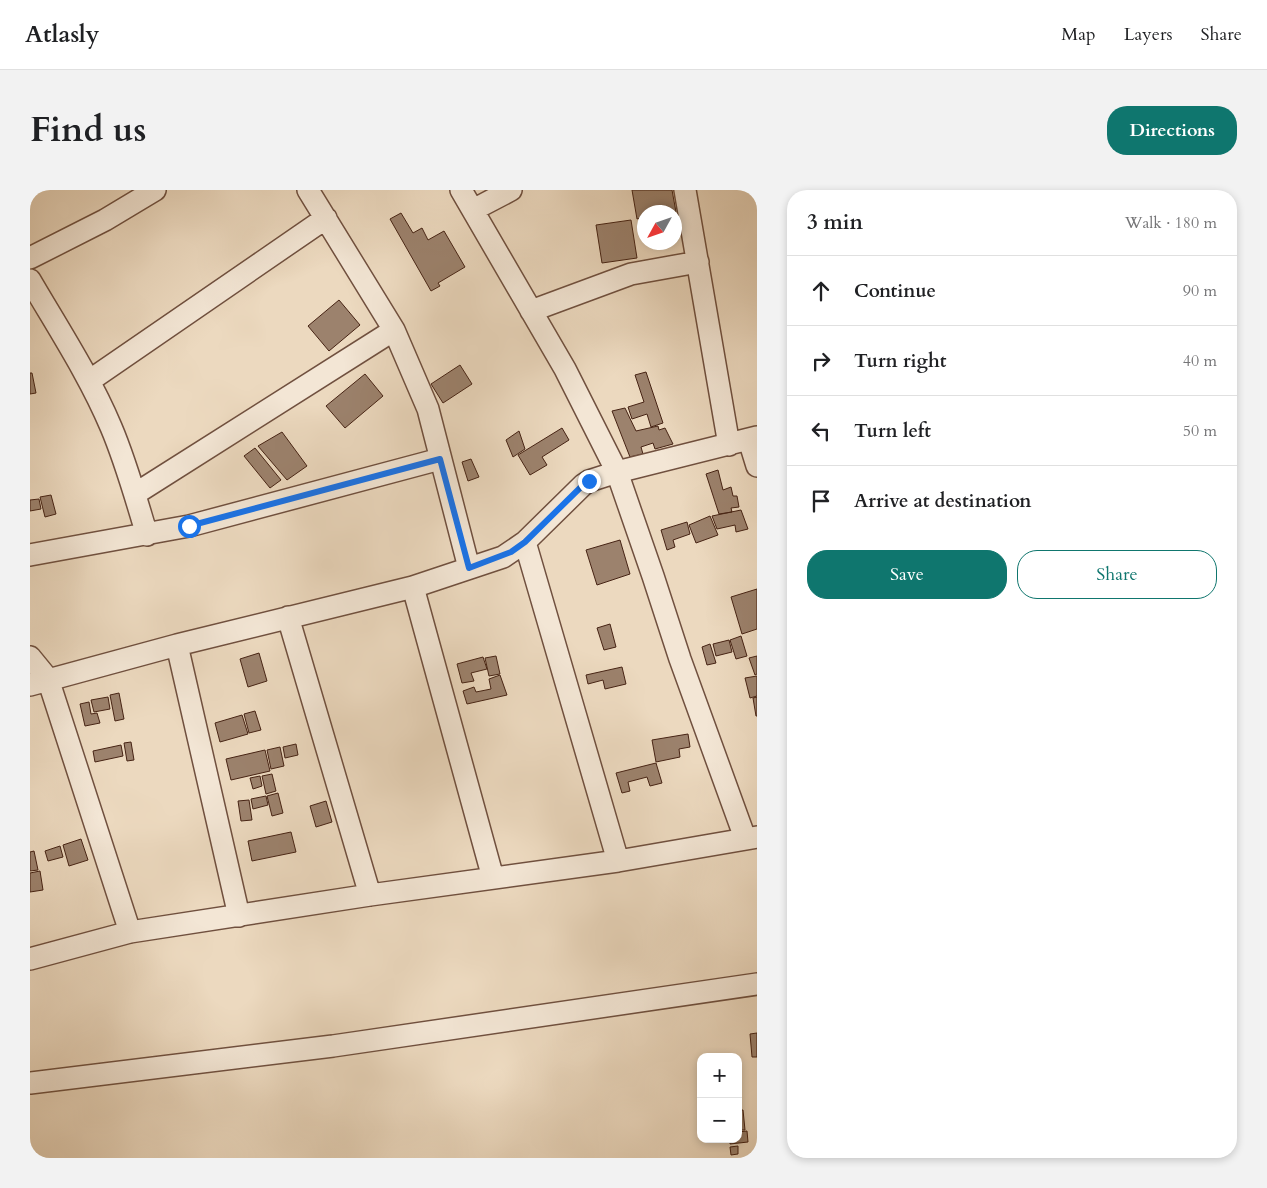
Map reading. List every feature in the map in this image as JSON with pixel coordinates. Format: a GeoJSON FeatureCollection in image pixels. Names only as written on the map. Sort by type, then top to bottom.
{"type":"FeatureCollection","features":[{"type":"Feature","properties":{"kind":"street"},"geometry":{"type":"LineString","coordinates":[[30,258],[105,220],[155,190]]}},
{"type":"Feature","properties":{"kind":"street"},"geometry":{"type":"LineString","coordinates":[[308,190],[394,330],[428,409],[469,568]]}},
{"type":"Feature","properties":{"kind":"street"},"geometry":{"type":"LineString","coordinates":[[30,959],[130,932],[370,895],[618,861],[751,838],[680,659],[617,472],[565,369],[461,190]]}},
{"type":"Feature","properties":{"kind":"street"},"geometry":{"type":"LineString","coordinates":[[473,210],[511,190]]}},
{"type":"Feature","properties":{"kind":"street"},"geometry":{"type":"LineString","coordinates":[[685,190],[698,262],[745,440],[757,466]]}},
{"type":"Feature","properties":{"kind":"street"},"geometry":{"type":"LineString","coordinates":[[89,381],[326,218]]}},
{"type":"Feature","properties":{"kind":"street"},"geometry":{"type":"LineString","coordinates":[[531,311],[631,274],[698,262]]}},
{"type":"Feature","properties":{"kind":"street"},"geometry":{"type":"LineString","coordinates":[[30,280],[89,381],[111,428],[135,494],[147,535]]}},
{"type":"Feature","properties":{"kind":"street"},"geometry":{"type":"LineString","coordinates":[[135,494],[394,330]]}},
{"type":"Feature","properties":{"kind":"street"},"geometry":{"type":"LineString","coordinates":[[39,682],[177,644],[414,587],[503,557],[525,542],[589,481],[617,472],[745,440]]}},
{"type":"Feature","properties":{"kind":"street"},"geometry":{"type":"LineString","coordinates":[[30,555],[189,526],[440,459]]}},
{"type":"Feature","properties":{"kind":"street"},"geometry":{"type":"LineString","coordinates":[[525,542],[618,861]]}},
{"type":"Feature","properties":{"kind":"street"},"geometry":{"type":"LineString","coordinates":[[414,587],[493,878]]}},
{"type":"Feature","properties":{"kind":"street"},"geometry":{"type":"LineString","coordinates":[[288,616],[370,895]]}},
{"type":"Feature","properties":{"kind":"street"},"geometry":{"type":"LineString","coordinates":[[177,644],[239,916]]}},
{"type":"Feature","properties":{"kind":"street"},"geometry":{"type":"LineString","coordinates":[[30,657],[130,932]]}},
{"type":"Feature","properties":{"kind":"street"},"geometry":{"type":"LineString","coordinates":[[30,1082],[334,1046],[757,984]]}},
{"type":"Feature","properties":{"kind":"building"},"geometry":{"type":"Polygon","coordinates":[[[632,190],[672,190],[675,205],[637,205],[637,219],[632,190]]]}},
{"type":"Feature","properties":{"kind":"building"},"geometry":{"type":"Polygon","coordinates":[[[401,213],[413,233],[422,228],[428,240],[444,231],[465,267],[438,283],[440,286],[431,291],[390,219],[401,213]]]}},
{"type":"Feature","properties":{"kind":"building"},"geometry":{"type":"Polygon","coordinates":[[[631,220],[637,258],[602,263],[596,225],[631,220]]]}},
{"type":"Feature","properties":{"kind":"building"},"geometry":{"type":"Polygon","coordinates":[[[339,300],[360,325],[329,351],[308,326],[339,300]]]}},
{"type":"Feature","properties":{"kind":"building"},"geometry":{"type":"Polygon","coordinates":[[[460,365],[472,384],[443,403],[431,384],[460,365]]]}},
{"type":"Feature","properties":{"kind":"building"},"geometry":{"type":"Polygon","coordinates":[[[646,372],[663,423],[651,427],[647,414],[632,419],[628,407],[644,402],[635,375],[646,372]]]}},
{"type":"Feature","properties":{"kind":"building"},"geometry":{"type":"Polygon","coordinates":[[[30,373],[32,373],[36,393],[30,394],[30,373]]]}},
{"type":"Feature","properties":{"kind":"building"},"geometry":{"type":"Polygon","coordinates":[[[365,374],[383,396],[345,428],[326,406],[365,374]]]}},
{"type":"Feature","properties":{"kind":"building"},"geometry":{"type":"Polygon","coordinates":[[[625,408],[636,431],[658,426],[659,430],[665,428],[673,444],[655,449],[653,443],[641,447],[643,454],[630,457],[612,411],[625,408]]]}},
{"type":"Feature","properties":{"kind":"building"},"geometry":{"type":"Polygon","coordinates":[[[562,428],[569,440],[542,457],[547,465],[530,475],[518,455],[562,428]]]}},
{"type":"Feature","properties":{"kind":"building"},"geometry":{"type":"Polygon","coordinates":[[[519,431],[525,449],[513,457],[506,440],[519,431]]]}},
{"type":"Feature","properties":{"kind":"building"},"geometry":{"type":"Polygon","coordinates":[[[282,432],[307,466],[287,480],[258,446],[282,432]]]}},
{"type":"Feature","properties":{"kind":"building"},"geometry":{"type":"Polygon","coordinates":[[[255,448],[281,480],[270,488],[244,456],[255,448]]]}},
{"type":"Feature","properties":{"kind":"building"},"geometry":{"type":"Polygon","coordinates":[[[471,459],[479,477],[468,481],[462,462],[471,459]]]}},
{"type":"Feature","properties":{"kind":"building"},"geometry":{"type":"Polygon","coordinates":[[[718,470],[723,490],[731,487],[733,496],[737,496],[739,507],[731,508],[732,512],[719,514],[706,474],[718,470]]]}},
{"type":"Feature","properties":{"kind":"building"},"geometry":{"type":"Polygon","coordinates":[[[51,495],[56,514],[45,517],[40,497],[51,495]]]}},
{"type":"Feature","properties":{"kind":"building"},"geometry":{"type":"Polygon","coordinates":[[[39,499],[41,509],[30,511],[30,500],[39,499]]]}},
{"type":"Feature","properties":{"kind":"building"},"geometry":{"type":"Polygon","coordinates":[[[741,510],[748,529],[736,532],[735,525],[717,529],[712,516],[741,510]]]}},
{"type":"Feature","properties":{"kind":"building"},"geometry":{"type":"Polygon","coordinates":[[[710,516],[718,535],[696,543],[689,525],[710,516]]]}},
{"type":"Feature","properties":{"kind":"building"},"geometry":{"type":"Polygon","coordinates":[[[687,522],[690,534],[673,540],[675,547],[667,550],[661,530],[687,522]]]}},
{"type":"Feature","properties":{"kind":"building"},"geometry":{"type":"Polygon","coordinates":[[[620,540],[630,574],[597,585],[586,550],[620,540]]]}},
{"type":"Feature","properties":{"kind":"building"},"geometry":{"type":"Polygon","coordinates":[[[757,589],[757,629],[742,634],[731,597],[757,589]]]}},
{"type":"Feature","properties":{"kind":"building"},"geometry":{"type":"Polygon","coordinates":[[[610,624],[616,647],[604,650],[597,628],[610,624]]]}},
{"type":"Feature","properties":{"kind":"building"},"geometry":{"type":"Polygon","coordinates":[[[741,636],[747,656],[736,659],[730,640],[741,636]]]}},
{"type":"Feature","properties":{"kind":"building"},"geometry":{"type":"Polygon","coordinates":[[[729,640],[732,652],[716,656],[713,644],[729,640]]]}},
{"type":"Feature","properties":{"kind":"building"},"geometry":{"type":"Polygon","coordinates":[[[710,644],[716,663],[707,665],[702,647],[710,644]]]}},
{"type":"Feature","properties":{"kind":"building"},"geometry":{"type":"Polygon","coordinates":[[[259,653],[267,681],[248,687],[240,659],[259,653]]]}},
{"type":"Feature","properties":{"kind":"building"},"geometry":{"type":"Polygon","coordinates":[[[496,656],[500,674],[489,676],[485,658],[496,656]]]}},
{"type":"Feature","properties":{"kind":"building"},"geometry":{"type":"Polygon","coordinates":[[[757,656],[757,674],[755,675],[749,658],[757,656]]]}},
{"type":"Feature","properties":{"kind":"building"},"geometry":{"type":"Polygon","coordinates":[[[483,657],[487,669],[471,673],[474,681],[462,683],[457,664],[483,657]]]}},
{"type":"Feature","properties":{"kind":"building"},"geometry":{"type":"Polygon","coordinates":[[[622,667],[626,684],[605,689],[603,680],[588,684],[586,675],[622,667]]]}},
{"type":"Feature","properties":{"kind":"building"},"geometry":{"type":"Polygon","coordinates":[[[500,675],[507,695],[467,704],[463,691],[474,687],[476,692],[491,689],[489,679],[500,675]]]}},
{"type":"Feature","properties":{"kind":"building"},"geometry":{"type":"Polygon","coordinates":[[[757,676],[757,696],[750,698],[745,678],[757,676]]]}},
{"type":"Feature","properties":{"kind":"building"},"geometry":{"type":"Polygon","coordinates":[[[119,693],[124,719],[115,721],[110,695],[119,693]]]}},
{"type":"Feature","properties":{"kind":"building"},"geometry":{"type":"Polygon","coordinates":[[[108,697],[110,709],[94,712],[91,700],[108,697]]]}},
{"type":"Feature","properties":{"kind":"building"},"geometry":{"type":"Polygon","coordinates":[[[757,697],[757,716],[756,716],[753,698],[757,697]]]}},
{"type":"Feature","properties":{"kind":"building"},"geometry":{"type":"Polygon","coordinates":[[[89,702],[91,714],[97,713],[100,723],[85,726],[80,704],[89,702]]]}},
{"type":"Feature","properties":{"kind":"building"},"geometry":{"type":"Polygon","coordinates":[[[255,711],[261,730],[249,733],[244,714],[255,711]]]}},
{"type":"Feature","properties":{"kind":"building"},"geometry":{"type":"Polygon","coordinates":[[[242,715],[248,734],[220,742],[215,723],[242,715]]]}},
{"type":"Feature","properties":{"kind":"building"},"geometry":{"type":"Polygon","coordinates":[[[688,734],[690,747],[679,749],[680,757],[656,762],[652,740],[688,734]]]}},
{"type":"Feature","properties":{"kind":"building"},"geometry":{"type":"Polygon","coordinates":[[[131,742],[134,760],[127,761],[124,743],[131,742]]]}},
{"type":"Feature","properties":{"kind":"building"},"geometry":{"type":"Polygon","coordinates":[[[296,744],[298,755],[285,758],[283,747],[296,744]]]}},
{"type":"Feature","properties":{"kind":"building"},"geometry":{"type":"Polygon","coordinates":[[[121,745],[123,756],[95,762],[93,751],[121,745]]]}},
{"type":"Feature","properties":{"kind":"building"},"geometry":{"type":"Polygon","coordinates":[[[280,747],[284,766],[271,769],[267,750],[280,747]]]}},
{"type":"Feature","properties":{"kind":"building"},"geometry":{"type":"Polygon","coordinates":[[[265,750],[270,771],[231,780],[226,759],[265,750]]]}},
{"type":"Feature","properties":{"kind":"building"},"geometry":{"type":"Polygon","coordinates":[[[656,763],[662,783],[650,786],[647,777],[628,782],[630,791],[622,793],[616,773],[656,763]]]}},
{"type":"Feature","properties":{"kind":"building"},"geometry":{"type":"Polygon","coordinates":[[[272,774],[276,791],[266,794],[262,776],[272,774]]]}},
{"type":"Feature","properties":{"kind":"building"},"geometry":{"type":"Polygon","coordinates":[[[260,776],[262,786],[253,789],[250,778],[260,776]]]}},
{"type":"Feature","properties":{"kind":"building"},"geometry":{"type":"Polygon","coordinates":[[[278,793],[283,813],[272,816],[267,796],[278,793]]]}},
{"type":"Feature","properties":{"kind":"building"},"geometry":{"type":"Polygon","coordinates":[[[266,796],[268,805],[253,809],[251,799],[266,796]]]}},
{"type":"Feature","properties":{"kind":"building"},"geometry":{"type":"Polygon","coordinates":[[[249,800],[252,820],[241,821],[238,801],[249,800]]]}},
{"type":"Feature","properties":{"kind":"building"},"geometry":{"type":"Polygon","coordinates":[[[326,801],[332,822],[316,827],[310,806],[326,801]]]}},
{"type":"Feature","properties":{"kind":"building"},"geometry":{"type":"Polygon","coordinates":[[[291,832],[296,852],[252,861],[248,841],[291,832]]]}},
{"type":"Feature","properties":{"kind":"building"},"geometry":{"type":"Polygon","coordinates":[[[81,839],[88,860],[69,866],[63,845],[81,839]]]}},
{"type":"Feature","properties":{"kind":"building"},"geometry":{"type":"Polygon","coordinates":[[[60,846],[63,857],[48,861],[45,851],[60,846]]]}},
{"type":"Feature","properties":{"kind":"building"},"geometry":{"type":"Polygon","coordinates":[[[34,851],[38,870],[30,871],[30,852],[34,851]]]}},
{"type":"Feature","properties":{"kind":"building"},"geometry":{"type":"Polygon","coordinates":[[[40,871],[43,890],[30,892],[30,873],[40,871]]]}},
{"type":"Feature","properties":{"kind":"building"},"geometry":{"type":"Polygon","coordinates":[[[757,1033],[757,1057],[752,1057],[750,1034],[757,1033]]]}},
{"type":"Feature","properties":{"kind":"building"},"geometry":{"type":"Polygon","coordinates":[[[742,1110],[743,1110],[745,1130],[742,1130],[742,1110]]]}},
{"type":"Feature","properties":{"kind":"building"},"geometry":{"type":"Polygon","coordinates":[[[747,1131],[748,1142],[742,1143],[742,1132],[747,1131]]]}},
{"type":"Feature","properties":{"kind":"building"},"geometry":{"type":"Polygon","coordinates":[[[738,1146],[738,1154],[731,1155],[730,1147],[738,1146]]]}},
{"type":"Feature","properties":{"kind":"route"},"geometry":{"type":"LineString","coordinates":[[189,526],[440,459],[469,568],[503,557],[525,542],[589,481]]}}]}
